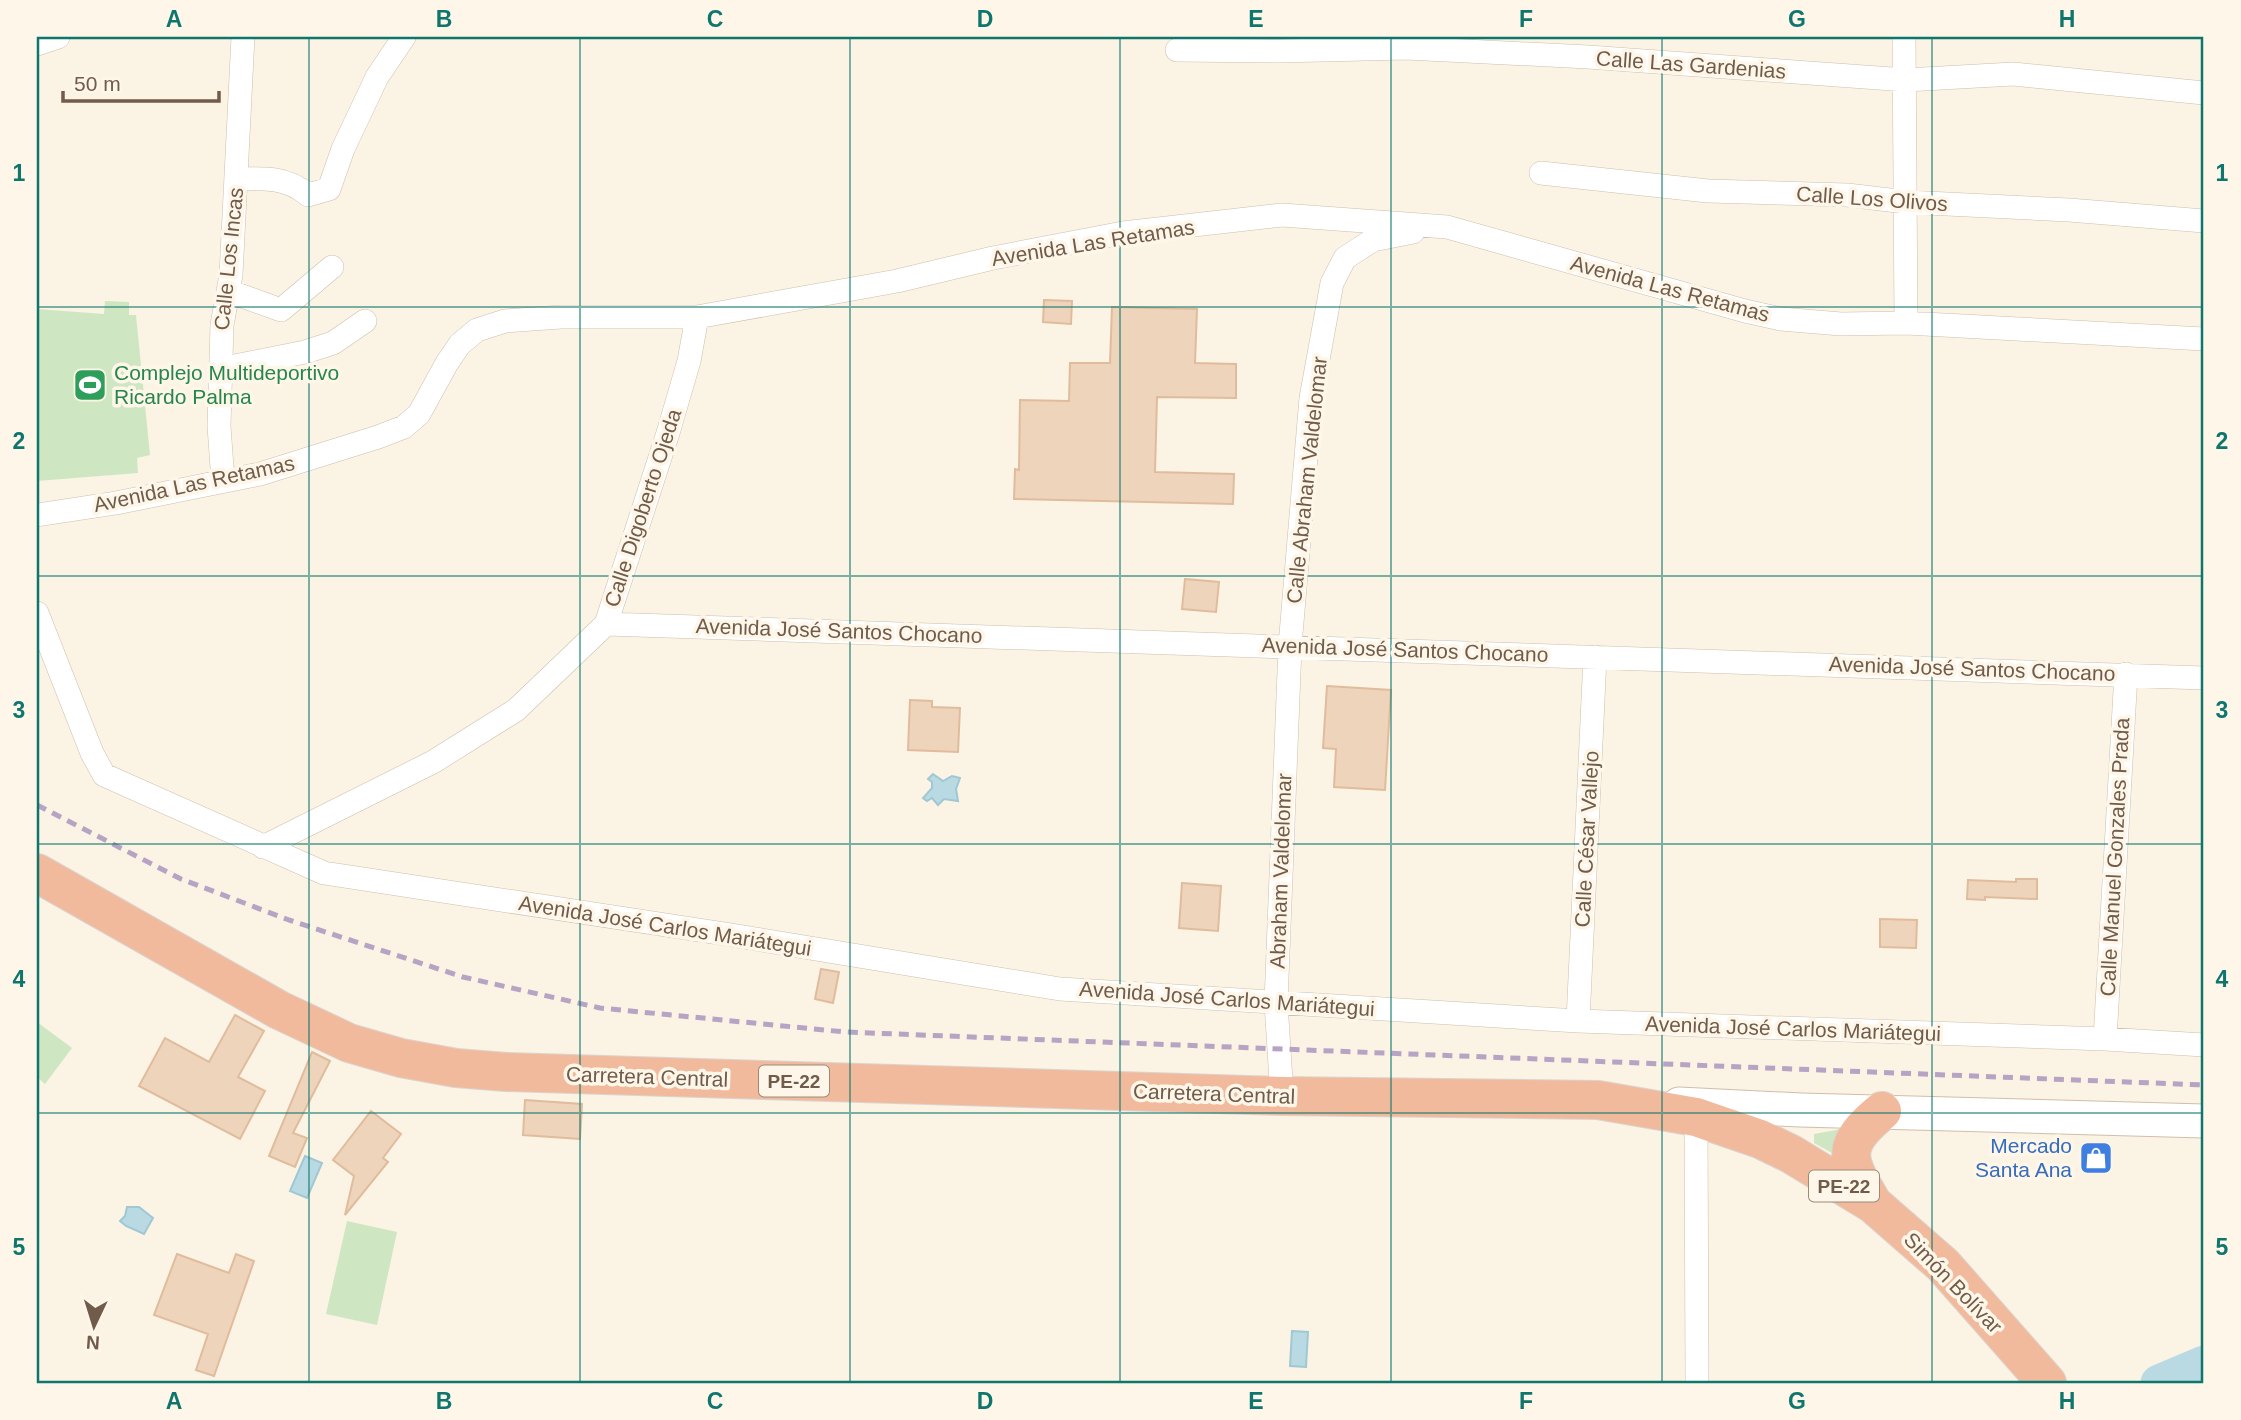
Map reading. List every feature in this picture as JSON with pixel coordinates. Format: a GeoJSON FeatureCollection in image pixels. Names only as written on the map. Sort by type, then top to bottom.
{"type":"FeatureCollection","features":[{"type":"Feature","properties":{"kind":"highway","name":"Carretera Central"},"geometry":{"type":"LineString","coordinates":[[37,873],[279,1010],[314,1027],[362,1047],[401,1058],[456,1068],[506,1072],[1282,1096],[1598,1100]]}},
{"type":"Feature","properties":{"kind":"highway","name":"Simón Bolívar"},"geometry":{"type":"LineString","coordinates":[[1598,1100],[1696,1117],[1760,1139],[1791,1154],[1873,1204],[1943,1265],[2040,1375]]}},
{"type":"Feature","properties":{"kind":"highway"},"geometry":{"type":"LineString","coordinates":[[1873,1204],[1852,1169],[1850,1151],[1856,1138],[1882,1111]]}},
{"type":"Feature","properties":{"kind":"street"},"geometry":{"type":"LineString","coordinates":[[37,44],[58,37]]}},
{"type":"Feature","properties":{"kind":"street","name":"Calle Los Incas"},"geometry":{"type":"LineString","coordinates":[[223,481],[219,426],[220,369],[222,325],[231,275],[243,37]]}},
{"type":"Feature","properties":{"kind":"street"},"geometry":{"type":"LineString","coordinates":[[237,179],[267,178],[284,181],[298,186],[308,195],[329,189],[377,77],[404,37]]}},
{"type":"Feature","properties":{"kind":"street"},"geometry":{"type":"LineString","coordinates":[[1905,37],[1906,323]]}},
{"type":"Feature","properties":{"kind":"street","name":"Calle Las Gardenias"},"geometry":{"type":"LineString","coordinates":[[1177,50],[1406,48],[1588,57],[1906,80],[2014,75],[2204,93]]}},
{"type":"Feature","properties":{"kind":"street","name":"Calle Los Olivos"},"geometry":{"type":"LineString","coordinates":[[1541,173],[1708,191],[1847,195],[1906,202],[2070,210],[2204,221]]}},
{"type":"Feature","properties":{"kind":"street","name":"Avenida Las Retamas"},"geometry":{"type":"LineString","coordinates":[[37,515],[116,503],[260,474],[404,427],[419,414],[460,344],[477,330],[505,321],[561,317],[697,317],[897,281],[993,258],[1123,233],[1282,215],[1447,227],[1769,316],[1841,324],[1906,323],[2204,339]]}},
{"type":"Feature","properties":{"kind":"street","name":"Calle Abraham Valdelomar"},"geometry":{"type":"LineString","coordinates":[[1290,646],[1311,398],[1332,283],[1345,258],[1373,240],[1447,227]]}},
{"type":"Feature","properties":{"kind":"street"},"geometry":{"type":"LineString","coordinates":[[228,291],[281,310],[332,267]]}},
{"type":"Feature","properties":{"kind":"street","name":"Calle Digoberto Ojeda"},"geometry":{"type":"LineString","coordinates":[[263,847],[433,762],[516,710],[607,624],[668,433],[689,361],[697,317]]}},
{"type":"Feature","properties":{"kind":"street"},"geometry":{"type":"LineString","coordinates":[[220,369],[306,352],[333,343],[365,321]]}},
{"type":"Feature","properties":{"kind":"street","name":"Avenida José Carlos Mariátegui"},"geometry":{"type":"LineString","coordinates":[[37,613],[92,753],[104,775],[324,873],[725,934],[1060,989],[1578,1021],[2105,1039],[2204,1045]]}},
{"type":"Feature","properties":{"kind":"street","name":"Avenida José Santos Chocano"},"geometry":{"type":"LineString","coordinates":[[607,624],[2204,678]]}},
{"type":"Feature","properties":{"kind":"street","name":"Abraham Valdelomar"},"geometry":{"type":"LineString","coordinates":[[1282,1096],[1276,1003],[1290,646]]}},
{"type":"Feature","properties":{"kind":"street","name":"Calle César Vallejo"},"geometry":{"type":"LineString","coordinates":[[1578,1021],[1595,657]]}},
{"type":"Feature","properties":{"kind":"street","name":"Calle Manuel Gonzales Prada"},"geometry":{"type":"LineString","coordinates":[[2105,1039],[2126,674]]}},
{"type":"Feature","properties":{"kind":"street"},"geometry":{"type":"LineString","coordinates":[[1598,1100],[1801,1110],[2204,1121]]}},
{"type":"Feature","properties":{"kind":"street"},"geometry":{"type":"LineString","coordinates":[[1696,1117],[1697,1383]]}},
{"type":"Feature","properties":{"kind":"green space","name":"Complejo Multideportivo Ricardo Palma"},"geometry":{"type":"Polygon","coordinates":[[[105,301],[129,302],[129,315],[136,315],[150,455],[137,458],[138,473],[37,481],[37,309],[104,314],[105,301]]]}},
{"type":"Feature","properties":{"kind":"green space"},"geometry":{"type":"Polygon","coordinates":[[[37,1022],[72,1048],[45,1084],[37,1077],[37,1022]]]}},
{"type":"Feature","properties":{"kind":"green space"},"geometry":{"type":"Polygon","coordinates":[[[1842,1129],[1834,1154],[1814,1143],[1814,1134],[1842,1129]]]}},
{"type":"Feature","properties":{"kind":"green space"},"geometry":{"type":"Polygon","coordinates":[[[347,1221],[397,1232],[377,1325],[326,1314],[347,1221]]]}},
{"type":"Feature","properties":{"kind":"water"},"geometry":{"type":"Polygon","coordinates":[[[933,774],[943,781],[952,776],[960,778],[956,789],[958,801],[944,799],[938,805],[932,798],[927,801],[923,798],[932,788],[932,782],[928,779],[933,774]]]}},
{"type":"Feature","properties":{"kind":"water"},"geometry":{"type":"Polygon","coordinates":[[[305,1156],[322,1163],[307,1198],[290,1191],[305,1156]]]}},
{"type":"Feature","properties":{"kind":"water"},"geometry":{"type":"Polygon","coordinates":[[[127,1207],[139,1207],[153,1218],[144,1234],[120,1221],[125,1216],[127,1207]]]}},
{"type":"Feature","properties":{"kind":"water"},"geometry":{"type":"Polygon","coordinates":[[[1292,1331],[1308,1332],[1306,1367],[1290,1366],[1292,1331]]]}},
{"type":"Feature","properties":{"kind":"building"},"geometry":{"type":"Polygon","coordinates":[[[1044,300],[1072,301],[1071,324],[1043,322],[1044,300]]]}},
{"type":"Feature","properties":{"kind":"building"},"geometry":{"type":"Polygon","coordinates":[[[1112,307],[1197,309],[1195,363],[1236,364],[1236,398],[1157,397],[1155,472],[1234,474],[1233,504],[1014,499],[1015,469],[1019,470],[1020,400],[1069,401],[1070,363],[1110,363],[1112,307]]]}},
{"type":"Feature","properties":{"kind":"building"},"geometry":{"type":"Polygon","coordinates":[[[1185,579],[1219,582],[1216,612],[1182,609],[1185,579]]]}},
{"type":"Feature","properties":{"kind":"building"},"geometry":{"type":"Polygon","coordinates":[[[1327,686],[1391,690],[1385,790],[1334,787],[1336,749],[1323,748],[1327,686]]]}},
{"type":"Feature","properties":{"kind":"building"},"geometry":{"type":"Polygon","coordinates":[[[910,700],[932,701],[932,707],[960,708],[958,752],[908,750],[910,700]]]}},
{"type":"Feature","properties":{"kind":"building"},"geometry":{"type":"Polygon","coordinates":[[[2016,879],[2037,879],[2037,899],[1967,899],[1968,880],[2016,882],[2016,879]]]}},
{"type":"Feature","properties":{"kind":"building"},"geometry":{"type":"Polygon","coordinates":[[[1182,883],[1221,886],[1218,931],[1179,928],[1182,883]]]}},
{"type":"Feature","properties":{"kind":"building"},"geometry":{"type":"Polygon","coordinates":[[[1880,919],[1917,920],[1916,948],[1880,947],[1880,919]]]}},
{"type":"Feature","properties":{"kind":"building"},"geometry":{"type":"Polygon","coordinates":[[[821,969],[839,972],[833,1003],[815,999],[821,969]]]}},
{"type":"Feature","properties":{"kind":"building"},"geometry":{"type":"Polygon","coordinates":[[[235,1015],[264,1031],[238,1077],[265,1091],[240,1139],[139,1086],[165,1038],[209,1062],[235,1015]]]}},
{"type":"Feature","properties":{"kind":"building"},"geometry":{"type":"Polygon","coordinates":[[[312,1052],[330,1061],[293,1133],[307,1138],[295,1167],[269,1156],[312,1052]]]}},
{"type":"Feature","properties":{"kind":"building"},"geometry":{"type":"Polygon","coordinates":[[[525,1100],[582,1104],[580,1139],[523,1135],[525,1100]]]}},
{"type":"Feature","properties":{"kind":"building"},"geometry":{"type":"Polygon","coordinates":[[[371,1111],[401,1134],[383,1158],[388,1162],[345,1215],[354,1176],[333,1160],[371,1111]]]}},
{"type":"Feature","properties":{"kind":"building"},"geometry":{"type":"Polygon","coordinates":[[[177,1254],[229,1273],[236,1254],[254,1261],[214,1376],[196,1370],[208,1334],[154,1315],[177,1254]]]}},
{"type":"Feature","properties":{"kind":"waterway"},"geometry":{"type":"LineString","coordinates":[[2159,1383],[2204,1364]]}},
{"type":"Feature","properties":{"kind":"railway"},"geometry":{"type":"LineString","coordinates":[[37,805],[181,879],[289,920],[463,977],[600,1008],[845,1032],[2204,1085]]}},
{"type":"Feature","properties":{"kind":"place","name":"Complejo Multideportivo Ricardo Palma"},"geometry":{"type":"Point","coordinates":[90,385]}},
{"type":"Feature","properties":{"kind":"place","name":"Mercado Santa Ana"},"geometry":{"type":"Point","coordinates":[2096,1158]}}]}
